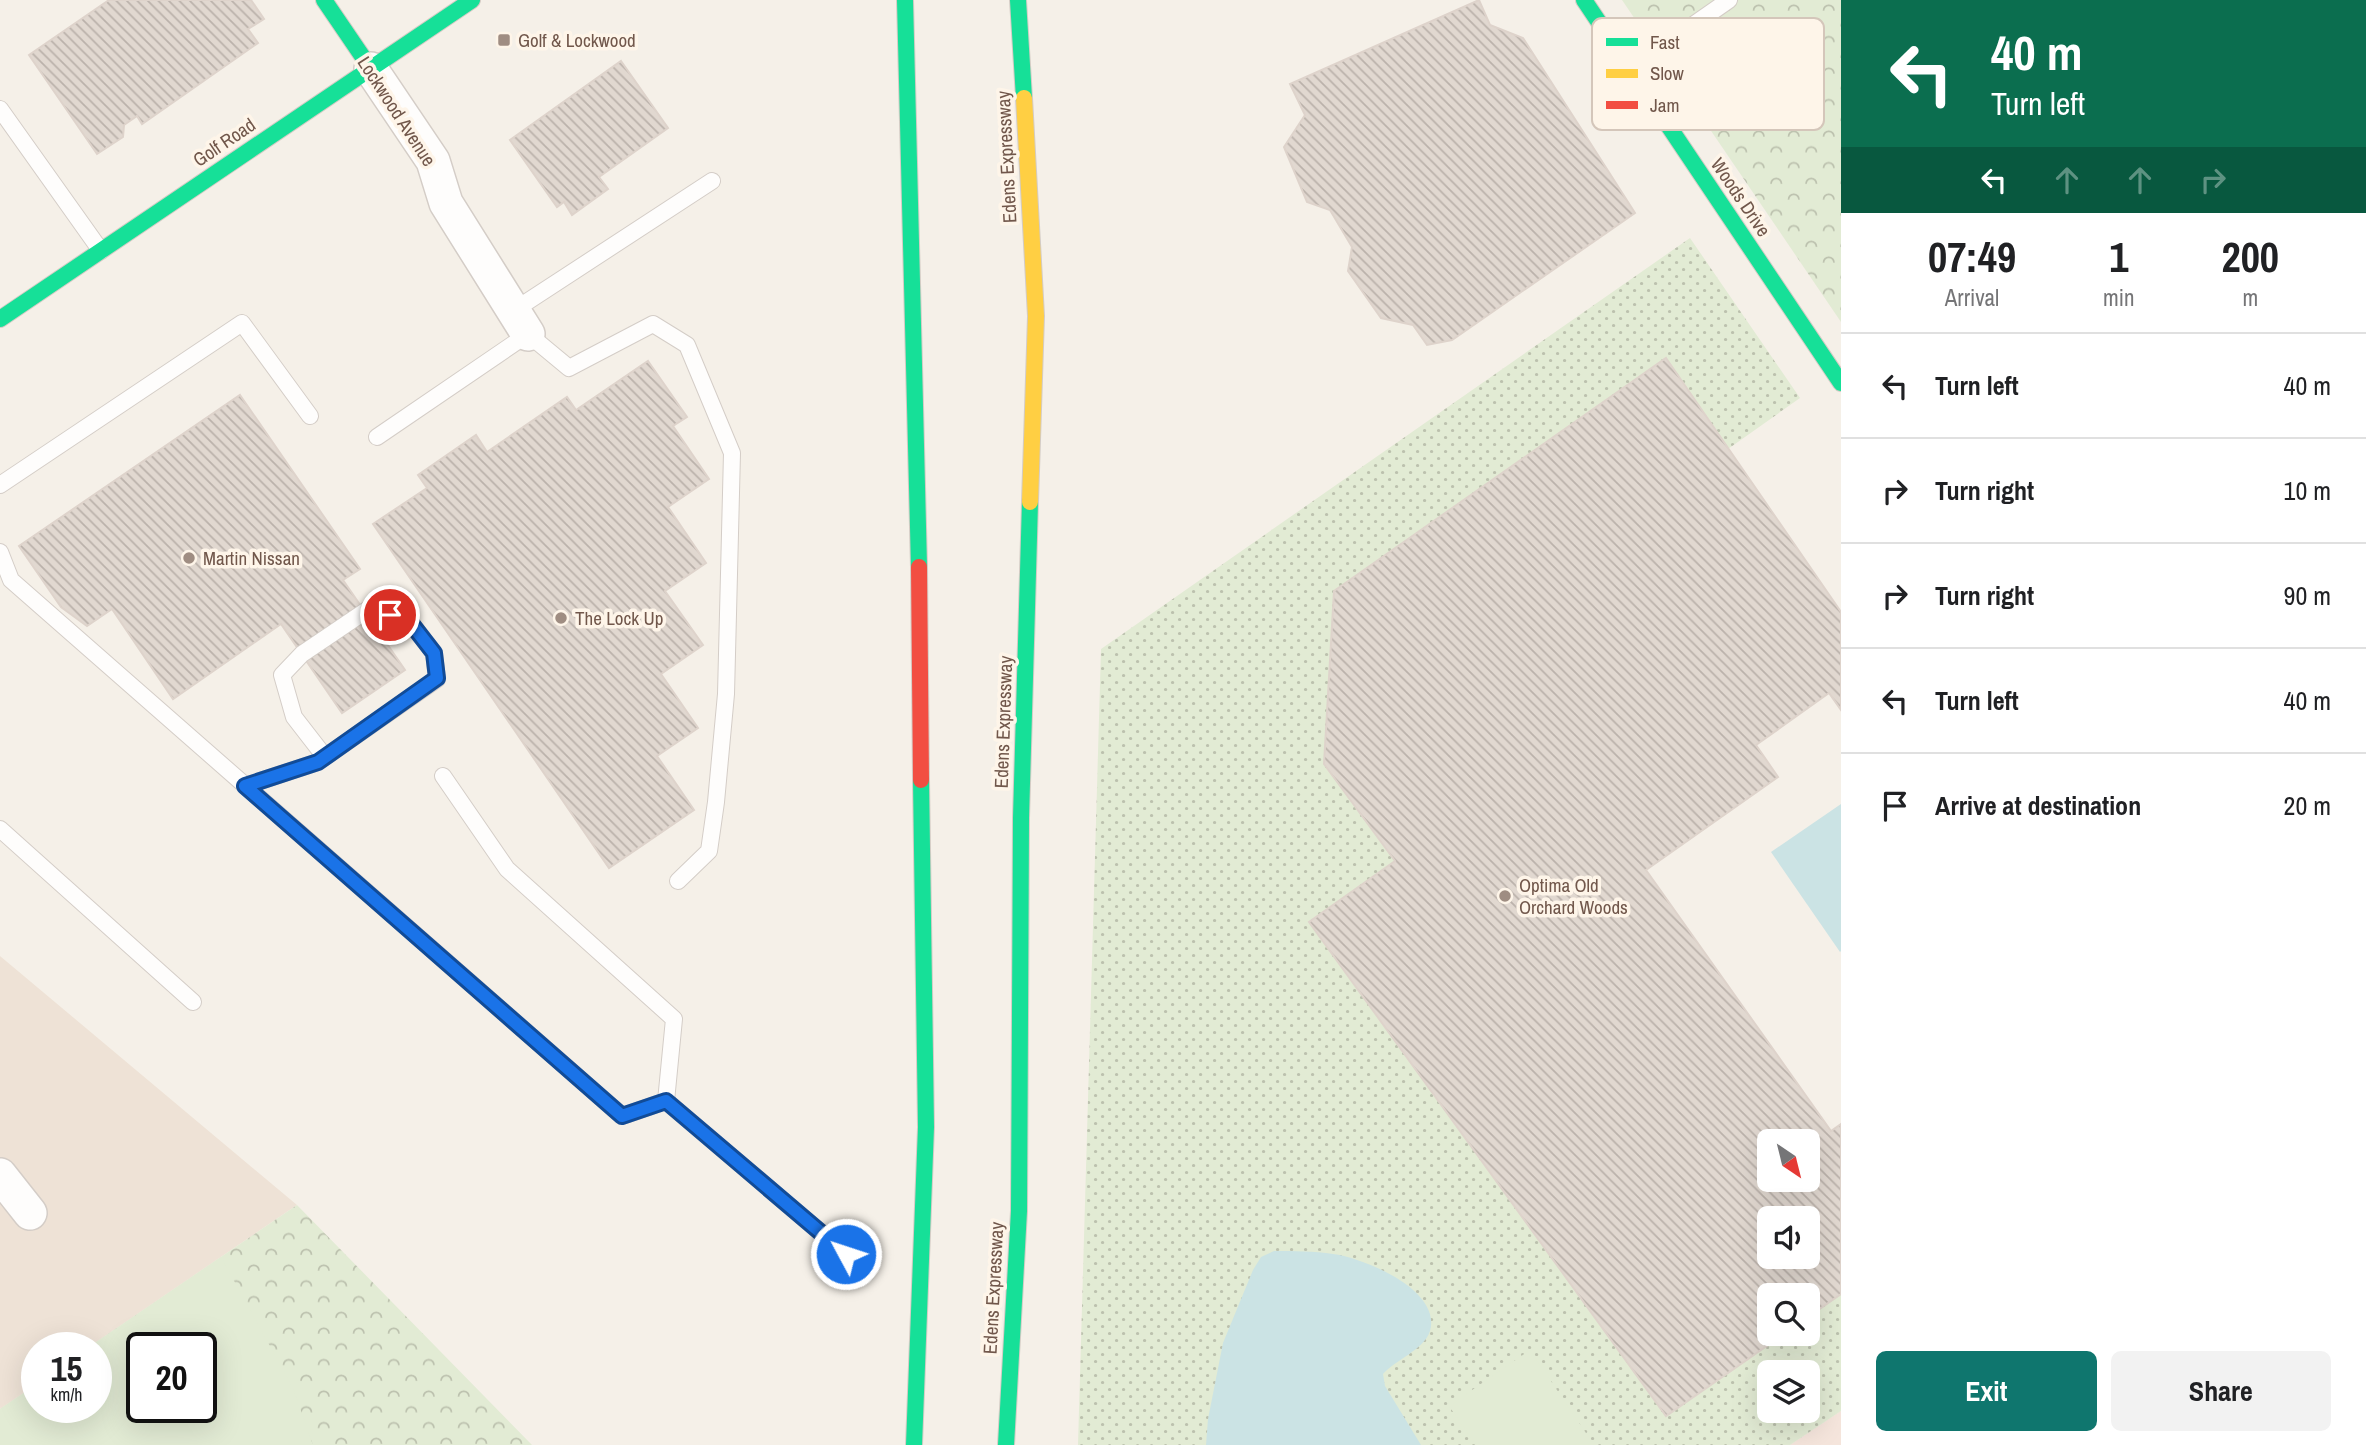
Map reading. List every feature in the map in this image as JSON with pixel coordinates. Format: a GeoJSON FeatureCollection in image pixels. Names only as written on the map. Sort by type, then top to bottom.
{"type":"FeatureCollection","features":[{"type":"Feature","properties":{"kind":"main road","name":"Lockwood Avenue"},"geometry":{"type":"LineString","coordinates":[[324,0],[370,69]]}},
{"type":"Feature","properties":{"kind":"main road","name":"Golf Road"},"geometry":{"type":"LineString","coordinates":[[0,319],[472,0]]}},
{"type":"Feature","properties":{"kind":"main road"},"geometry":{"type":"LineString","coordinates":[[905,0],[918,529],[926,1127],[914,1445]]}},
{"type":"Feature","properties":{"kind":"main road","name":"Edens Expressway"},"geometry":{"type":"LineString","coordinates":[[1006,1445],[1018,1211],[1021,818],[1036,316],[1018,0]]}},
{"type":"Feature","properties":{"kind":"main road","name":"Woods Drive"},"geometry":{"type":"LineString","coordinates":[[1584,0],[1596,18]]}},
{"type":"Feature","properties":{"kind":"main road","name":"Woods Drive"},"geometry":{"type":"LineString","coordinates":[[1671,130],[1841,383]]}},
{"type":"Feature","properties":{"kind":"street","name":"Lockwood Avenue"},"geometry":{"type":"LineString","coordinates":[[370,69],[433,161],[446,204],[520,322]]}},
{"type":"Feature","properties":{"kind":"street"},"geometry":{"type":"LineString","coordinates":[[0,1175],[30,1213]]}},
{"type":"Feature","properties":{"kind":"lane"},"geometry":{"type":"LineString","coordinates":[[1704,18],[1730,0]]}},
{"type":"Feature","properties":{"kind":"lane"},"geometry":{"type":"LineString","coordinates":[[0,109],[101,251]]}},
{"type":"Feature","properties":{"kind":"lane"},"geometry":{"type":"LineString","coordinates":[[377,438],[520,322],[712,181]]}},
{"type":"Feature","properties":{"kind":"lane"},"geometry":{"type":"LineString","coordinates":[[520,322],[569,368],[653,324],[687,345],[732,453],[726,694],[716,802],[709,851],[678,881]]}},
{"type":"Feature","properties":{"kind":"lane"},"geometry":{"type":"LineString","coordinates":[[0,485],[242,323],[310,415]]}},
{"type":"Feature","properties":{"kind":"lane"},"geometry":{"type":"LineString","coordinates":[[0,552],[11,580],[622,1116],[666,1101]]}},
{"type":"Feature","properties":{"kind":"lane"},"geometry":{"type":"LineString","coordinates":[[245,786],[318,762],[437,678],[434,653],[410,622],[370,608],[302,654],[282,675],[295,717],[325,757]]}},
{"type":"Feature","properties":{"kind":"lane"},"geometry":{"type":"LineString","coordinates":[[443,776],[507,869],[674,1019],[666,1101]]}},
{"type":"Feature","properties":{"kind":"lane"},"geometry":{"type":"LineString","coordinates":[[0,829],[193,1002]]}},
{"type":"Feature","properties":{"kind":"lane"},"geometry":{"type":"LineString","coordinates":[[666,1101],[846,1254]]}},
{"type":"Feature","properties":{"kind":"shaded area"},"geometry":{"type":"Polygon","coordinates":[[[0,956],[297,1205],[111,1332],[21,1332],[21,1395],[0,1409],[0,956]]]}},
{"type":"Feature","properties":{"kind":"shaded area"},"geometry":{"type":"Polygon","coordinates":[[[1841,1411],[1841,1445],[1790,1445],[1841,1411]]]}},
{"type":"Feature","properties":{"kind":"green space"},"geometry":{"type":"Polygon","coordinates":[[[1622,0],[1841,0],[1841,322],[1710,130],[1824,130],[1824,18],[1634,18],[1622,0]]]}},
{"type":"Feature","properties":{"kind":"green space"},"geometry":{"type":"Polygon","coordinates":[[[1690,238],[1800,398],[1728,449],[1324,764],[1395,861],[1309,922],[1666,1416],[1767,1346],[1820,1346],[1820,1309],[1841,1294],[1841,1411],[1790,1445],[1078,1445],[1101,649],[1690,238]]]}},
{"type":"Feature","properties":{"kind":"green space"},"geometry":{"type":"Polygon","coordinates":[[[297,1205],[532,1445],[0,1445],[0,1409],[21,1395],[21,1423],[112,1423],[111,1332],[297,1205]]]}},
{"type":"Feature","properties":{"kind":"green space"},"geometry":{"type":"Polygon","coordinates":[[[221,1257],[293,1388],[313,1445],[0,1445],[0,1409],[21,1395],[21,1423],[112,1423],[111,1332],[221,1257]]]}},
{"type":"Feature","properties":{"kind":"green space"},"geometry":{"type":"Polygon","coordinates":[[[1530,1350],[1594,1445],[1476,1445],[1449,1406],[1530,1350]]]}},
{"type":"Feature","properties":{"kind":"water"},"geometry":{"type":"Polygon","coordinates":[[[1841,804],[1841,951],[1840,952],[1771,852],[1841,804]]]}},
{"type":"Feature","properties":{"kind":"water"},"geometry":{"type":"Polygon","coordinates":[[[1274,1251],[1326,1253],[1363,1262],[1398,1279],[1424,1302],[1431,1316],[1427,1338],[1383,1374],[1385,1386],[1421,1445],[1206,1445],[1208,1419],[1223,1343],[1253,1270],[1261,1257],[1274,1251]]]}},
{"type":"Feature","properties":{"kind":"building"},"geometry":{"type":"Polygon","coordinates":[[[109,0],[251,0],[264,19],[248,29],[258,43],[142,124],[137,116],[124,125],[123,137],[97,154],[29,55],[109,0]]]}},
{"type":"Feature","properties":{"kind":"building"},"geometry":{"type":"Polygon","coordinates":[[[1479,0],[1490,25],[1523,38],[1635,213],[1452,340],[1427,345],[1413,325],[1381,318],[1348,271],[1352,247],[1330,210],[1307,202],[1284,147],[1305,115],[1290,84],[1479,0]]]}},
{"type":"Feature","properties":{"kind":"building"},"geometry":{"type":"Polygon","coordinates":[[[621,61],[668,128],[599,177],[608,189],[572,215],[564,202],[557,207],[510,140],[621,61]]]}},
{"type":"Feature","properties":{"kind":"building","name":"Optima Old Orchard Woods"},"geometry":{"type":"Polygon","coordinates":[[[1666,358],[1841,612],[1841,710],[1829,693],[1756,745],[1778,777],[1646,870],[1831,1131],[1841,1124],[1841,1294],[1820,1309],[1820,1283],[1757,1283],[1757,1346],[1767,1346],[1666,1416],[1309,922],[1395,861],[1324,764],[1334,591],[1666,358]]]}},
{"type":"Feature","properties":{"kind":"building","name":"The Lock Up"},"geometry":{"type":"Polygon","coordinates":[[[648,361],[687,417],[673,426],[709,479],[668,507],[706,563],[665,591],[703,645],[661,674],[698,728],[657,756],[694,810],[609,868],[373,524],[427,488],[418,475],[476,435],[487,452],[567,397],[576,410],[648,361]]]}},
{"type":"Feature","properties":{"kind":"building","name":"Martin Nissan"},"geometry":{"type":"Polygon","coordinates":[[[240,395],[360,569],[343,580],[405,670],[342,713],[281,624],[173,699],[112,609],[87,626],[61,607],[19,546],[240,395]]]}},
{"type":"Feature","properties":{"kind":"traffic: fast"},"geometry":{"type":"LineString","coordinates":[[324,0],[371,69]]}},
{"type":"Feature","properties":{"kind":"traffic: fast"},"geometry":{"type":"LineString","coordinates":[[0,319],[472,0]]}},
{"type":"Feature","properties":{"kind":"traffic: fast"},"geometry":{"type":"LineString","coordinates":[[905,0],[919,567]]}},
{"type":"Feature","properties":{"kind":"traffic: fast"},"geometry":{"type":"LineString","coordinates":[[1018,0],[1024,98]]}},
{"type":"Feature","properties":{"kind":"traffic: fast"},"geometry":{"type":"LineString","coordinates":[[1584,0],[1596,18]]}},
{"type":"Feature","properties":{"kind":"traffic: fast"},"geometry":{"type":"LineString","coordinates":[[1671,130],[1841,383]]}},
{"type":"Feature","properties":{"kind":"traffic: fast"},"geometry":{"type":"LineString","coordinates":[[1006,1445],[1019,1211],[1021,818],[1030,502]]}},
{"type":"Feature","properties":{"kind":"traffic: fast"},"geometry":{"type":"LineString","coordinates":[[914,1445],[926,1127],[921,780]]}},
{"type":"Feature","properties":{"kind":"traffic: slow"},"geometry":{"type":"LineString","coordinates":[[1024,98],[1036,316],[1030,502]]}},
{"type":"Feature","properties":{"kind":"traffic: jam"},"geometry":{"type":"LineString","coordinates":[[919,567],[921,780]]}},
{"type":"Feature","properties":{"kind":"place","name":"Golf & Lockwood"},"geometry":{"type":"Point","coordinates":[504,40]}},
{"type":"Feature","properties":{"kind":"place","name":"Martin Nissan"},"geometry":{"type":"Point","coordinates":[189,558]}},
{"type":"Feature","properties":{"kind":"place","name":"The Lock Up"},"geometry":{"type":"Point","coordinates":[561,618]}},
{"type":"Feature","properties":{"kind":"place","name":"Optima Old Orchard Woods"},"geometry":{"type":"Point","coordinates":[1505,896]}},
{"type":"Feature","properties":{"kind":"route"},"geometry":{"type":"LineString","coordinates":[[390,615],[410,622],[434,653],[437,678],[318,762],[245,786],[622,1116],[666,1101],[846,1254]]}}]}
